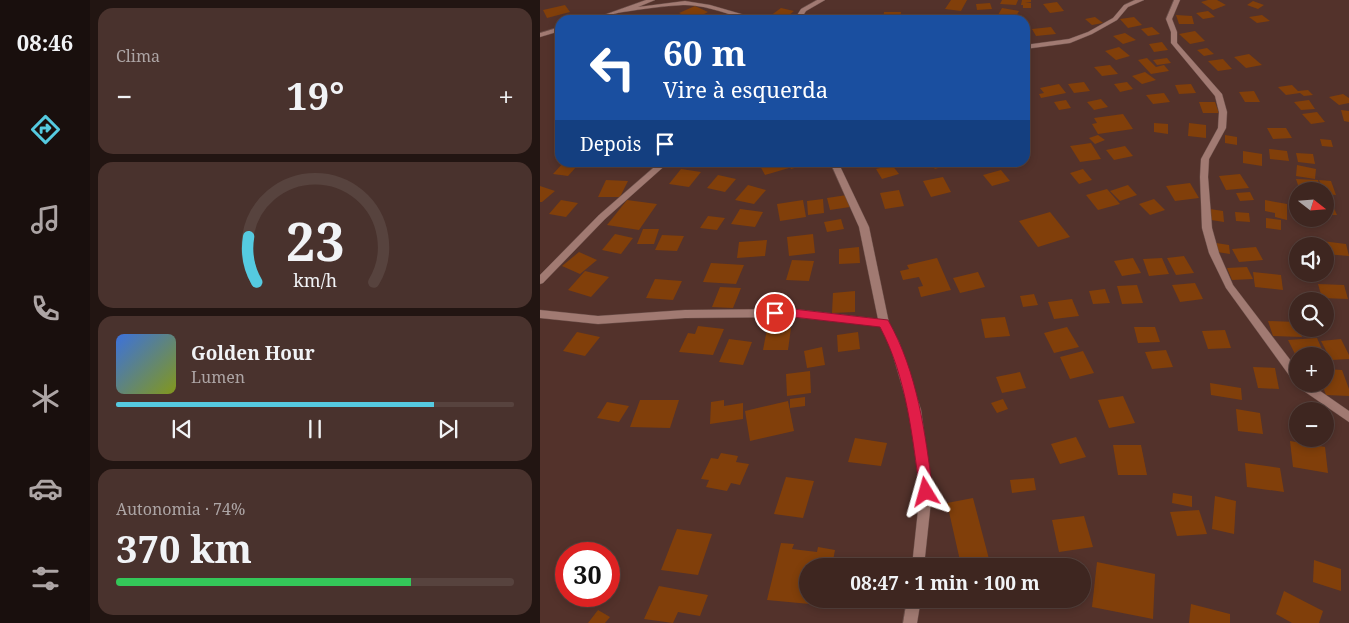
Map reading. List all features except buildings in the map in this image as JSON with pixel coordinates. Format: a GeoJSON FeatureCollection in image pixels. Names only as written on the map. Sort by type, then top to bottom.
{"type":"FeatureCollection","features":[{"type":"Feature","properties":{"kind":"street"},"geometry":{"type":"LineString","coordinates":[[627,10],[652,0]]}},
{"type":"Feature","properties":{"kind":"street"},"geometry":{"type":"LineString","coordinates":[[697,0],[710,7]]}},
{"type":"Feature","properties":{"kind":"street"},"geometry":{"type":"LineString","coordinates":[[800,15],[803,10],[822,0]]}},
{"type":"Feature","properties":{"kind":"street"},"geometry":{"type":"LineString","coordinates":[[1030,46],[1070,41],[1090,33],[1116,19],[1126,6],[1141,0]]}},
{"type":"Feature","properties":{"kind":"street"},"geometry":{"type":"LineString","coordinates":[[1177,0],[1170,19],[1174,32],[1174,43],[1219,96],[1223,112],[1222,128],[1205,159],[1204,177],[1207,228],[1214,254],[1230,286],[1289,367]]}},
{"type":"Feature","properties":{"kind":"street"},"geometry":{"type":"LineString","coordinates":[[605,15],[615,11],[685,4],[710,7],[740,15]]}},
{"type":"Feature","properties":{"kind":"street"},"geometry":{"type":"LineString","coordinates":[[540,35],[555,30]]}},
{"type":"Feature","properties":{"kind":"street"},"geometry":{"type":"LineString","coordinates":[[540,281],[578,240],[659,167]]}},
{"type":"Feature","properties":{"kind":"street"},"geometry":{"type":"LineString","coordinates":[[836,167],[864,227],[884,324],[894,342],[915,410],[926,492],[919,558]]}},
{"type":"Feature","properties":{"kind":"street"},"geometry":{"type":"LineString","coordinates":[[540,314],[598,320],[686,314],[793,313],[884,324]]}},
{"type":"Feature","properties":{"kind":"street"},"geometry":{"type":"LineString","coordinates":[[1313,392],[1349,417]]}},
{"type":"Feature","properties":{"kind":"street"},"geometry":{"type":"LineString","coordinates":[[910,623],[912,608]]}},
{"type":"Feature","properties":{"kind":"route"},"geometry":{"type":"LineString","coordinates":[[775,313],[793,313],[884,324],[894,342],[915,410],[926,492]]}}]}
